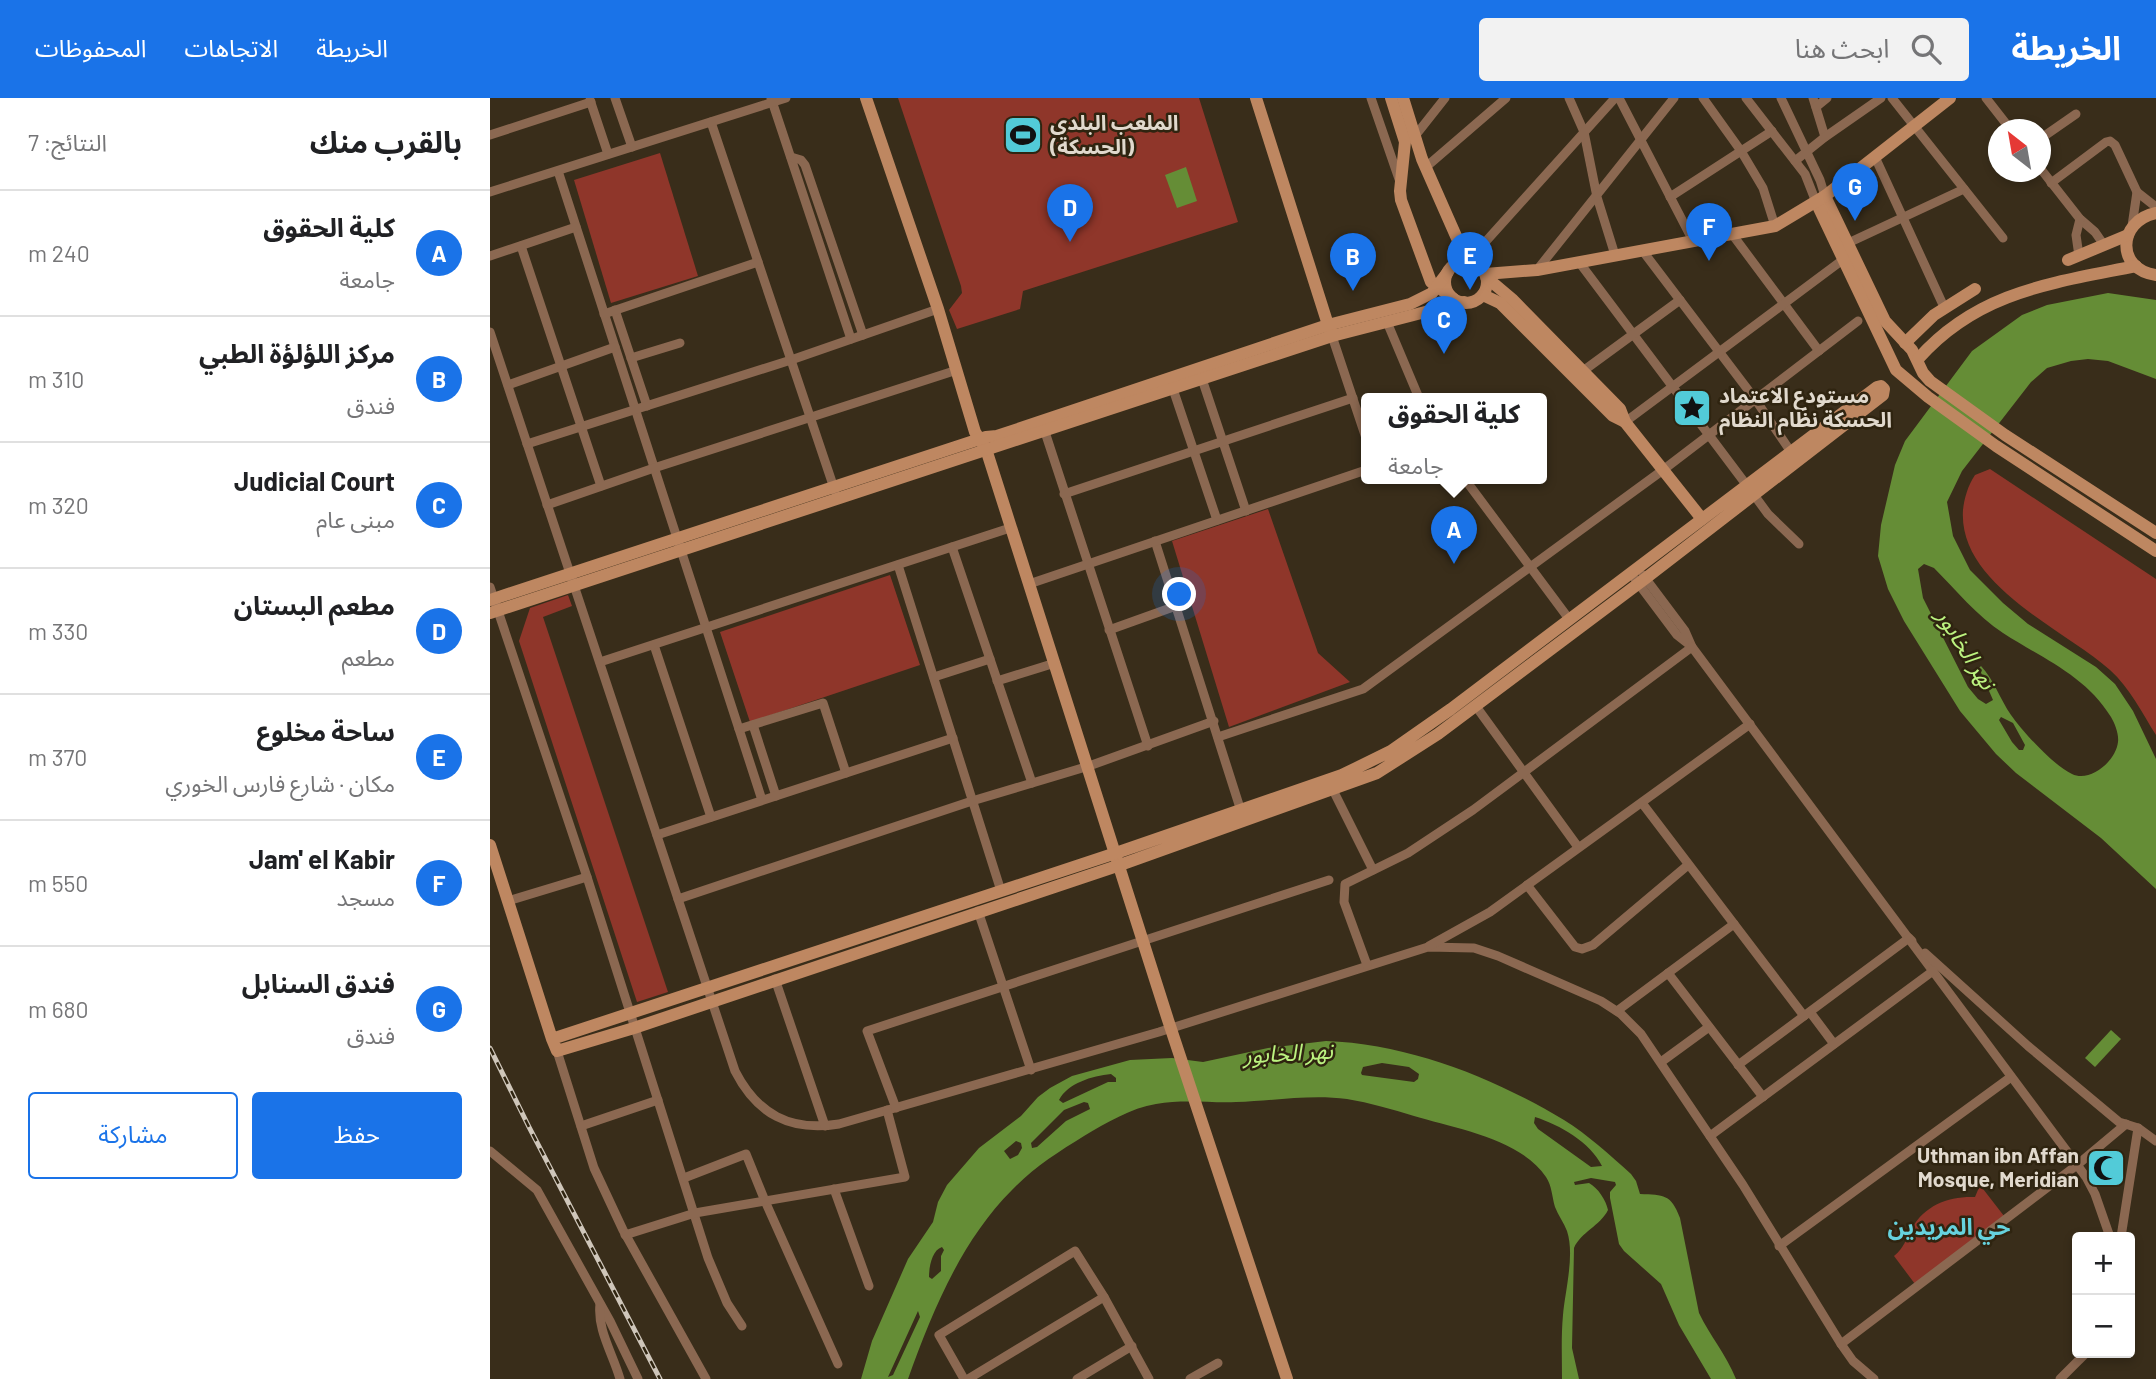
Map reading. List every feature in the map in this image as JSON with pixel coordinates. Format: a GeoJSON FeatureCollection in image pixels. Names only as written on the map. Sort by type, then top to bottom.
{"type":"FeatureCollection","features":[{"type":"Feature","properties":{"kind":"street"},"geometry":{"type":"LineString","coordinates":[[615,98],[632,147]]}},
{"type":"Feature","properties":{"kind":"street"},"geometry":{"type":"LineString","coordinates":[[490,192],[711,122],[771,100],[786,98]]}},
{"type":"Feature","properties":{"kind":"street"},"geometry":{"type":"LineString","coordinates":[[866,98],[939,309],[1168,1020],[1287,1379]]}},
{"type":"Feature","properties":{"kind":"street"},"geometry":{"type":"LineString","coordinates":[[1256,98],[1361,421]]}},
{"type":"Feature","properties":{"kind":"street"},"geometry":{"type":"LineString","coordinates":[[1371,98],[1400,183]]}},
{"type":"Feature","properties":{"kind":"street"},"geometry":{"type":"LineString","coordinates":[[1391,98],[1405,142],[1400,183],[1401,200],[1433,283],[1459,301]]}},
{"type":"Feature","properties":{"kind":"street"},"geometry":{"type":"LineString","coordinates":[[1403,98],[1426,167],[1469,262]]}},
{"type":"Feature","properties":{"kind":"street"},"geometry":{"type":"LineString","coordinates":[[1415,136],[1445,98]]}},
{"type":"Feature","properties":{"kind":"street"},"geometry":{"type":"LineString","coordinates":[[1426,167],[1506,98]]}},
{"type":"Feature","properties":{"kind":"street"},"geometry":{"type":"LineString","coordinates":[[1569,98],[1584,132],[1597,197],[1615,256]]}},
{"type":"Feature","properties":{"kind":"street"},"geometry":{"type":"LineString","coordinates":[[1469,262],[1617,98],[1693,241]]}},
{"type":"Feature","properties":{"kind":"street"},"geometry":{"type":"LineString","coordinates":[[1537,270],[1674,98]]}},
{"type":"Feature","properties":{"kind":"street"},"geometry":{"type":"LineString","coordinates":[[1703,98],[1741,151],[1763,188],[1775,226]]}},
{"type":"Feature","properties":{"kind":"street"},"geometry":{"type":"LineString","coordinates":[[1746,98],[1805,174],[1885,321],[1917,359],[1932,391]]}},
{"type":"Feature","properties":{"kind":"street"},"geometry":{"type":"LineString","coordinates":[[1781,98],[1820,180],[1820,199]]}},
{"type":"Feature","properties":{"kind":"street"},"geometry":{"type":"LineString","coordinates":[[1825,137],[1815,102],[1827,98]]}},
{"type":"Feature","properties":{"kind":"street"},"geometry":{"type":"LineString","coordinates":[[1795,161],[1881,98]]}},
{"type":"Feature","properties":{"kind":"street"},"geometry":{"type":"LineString","coordinates":[[1892,98],[2003,238]]}},
{"type":"Feature","properties":{"kind":"street"},"geometry":{"type":"LineString","coordinates":[[1486,275],[1537,270],[1775,226],[1820,199],[1950,98]]}},
{"type":"Feature","properties":{"kind":"street"},"geometry":{"type":"LineString","coordinates":[[1986,98],[2002,119]]}},
{"type":"Feature","properties":{"kind":"street"},"geometry":{"type":"LineString","coordinates":[[490,135],[590,100],[608,154]]}},
{"type":"Feature","properties":{"kind":"street"},"geometry":{"type":"LineString","coordinates":[[771,100],[851,339]]}},
{"type":"Feature","properties":{"kind":"street"},"geometry":{"type":"LineString","coordinates":[[2051,131],[2076,114]]}},
{"type":"Feature","properties":{"kind":"street"},"geometry":{"type":"LineString","coordinates":[[711,122],[835,492]]}},
{"type":"Feature","properties":{"kind":"street"},"geometry":{"type":"LineString","coordinates":[[1670,197],[1772,131]]}},
{"type":"Feature","properties":{"kind":"street"},"geometry":{"type":"LineString","coordinates":[[2104,245],[2052,183],[2106,142],[2110,141],[2115,145],[2137,192],[2156,207]]}},
{"type":"Feature","properties":{"kind":"street"},"geometry":{"type":"LineString","coordinates":[[1875,156],[1944,307]]}},
{"type":"Feature","properties":{"kind":"street"},"geometry":{"type":"LineString","coordinates":[[791,157],[801,160],[805,165],[863,335]]}},
{"type":"Feature","properties":{"kind":"street"},"geometry":{"type":"LineString","coordinates":[[558,171],[762,800]]}},
{"type":"Feature","properties":{"kind":"street"},"geometry":{"type":"LineString","coordinates":[[1625,422],[1846,252],[1903,217],[1964,188]]}},
{"type":"Feature","properties":{"kind":"street"},"geometry":{"type":"LineString","coordinates":[[2137,192],[2127,252],[2143,272],[2156,275]]}},
{"type":"Feature","properties":{"kind":"street"},"geometry":{"type":"LineString","coordinates":[[2080,219],[2074,258],[2130,230],[2138,219],[2156,213]]}},
{"type":"Feature","properties":{"kind":"street"},"geometry":{"type":"LineString","coordinates":[[490,256],[576,227]]}},
{"type":"Feature","properties":{"kind":"street"},"geometry":{"type":"LineString","coordinates":[[1732,234],[1819,351]]}},
{"type":"Feature","properties":{"kind":"street"},"geometry":{"type":"LineString","coordinates":[[520,246],[601,486]]}},
{"type":"Feature","properties":{"kind":"street"},"geometry":{"type":"LineString","coordinates":[[1642,250],[1755,399],[1791,452]]}},
{"type":"Feature","properties":{"kind":"street"},"geometry":{"type":"LineString","coordinates":[[1846,252],[1891,362],[1902,376],[1932,391],[2156,551]]}},
{"type":"Feature","properties":{"kind":"street"},"geometry":{"type":"LineString","coordinates":[[604,314],[758,262]]}},
{"type":"Feature","properties":{"kind":"street"},"geometry":{"type":"LineString","coordinates":[[982,444],[997,436],[1410,304],[1427,296],[1433,283],[1456,264],[1469,262],[1479,265],[1620,408],[1625,422],[1702,519]]}},
{"type":"Feature","properties":{"kind":"street"},"geometry":{"type":"LineString","coordinates":[[1579,262],[1768,513],[1799,544]]}},
{"type":"Feature","properties":{"kind":"street"},"geometry":{"type":"LineString","coordinates":[[1917,359],[1948,330],[2003,298],[2037,286],[2136,266]]}},
{"type":"Feature","properties":{"kind":"street"},"geometry":{"type":"LineString","coordinates":[[1448,272],[1446,287],[1459,301]]}},
{"type":"Feature","properties":{"kind":"street"},"geometry":{"type":"LineString","coordinates":[[742,1326],[727,1303],[708,1258],[587,877],[492,602],[572,579],[982,444],[1045,432],[1202,379],[1330,331],[1387,322],[1459,301],[1475,301],[1483,295],[1486,275]]}},
{"type":"Feature","properties":{"kind":"street"},"geometry":{"type":"LineString","coordinates":[[1905,343],[1944,307],[1975,289]]}},
{"type":"Feature","properties":{"kind":"street"},"geometry":{"type":"LineString","coordinates":[[1483,295],[1500,303],[1613,416],[1625,422]]}},
{"type":"Feature","properties":{"kind":"street"},"geometry":{"type":"LineString","coordinates":[[1583,371],[1680,300]]}},
{"type":"Feature","properties":{"kind":"street"},"geometry":{"type":"LineString","coordinates":[[527,444],[791,360],[939,309]]}},
{"type":"Feature","properties":{"kind":"street"},"geometry":{"type":"LineString","coordinates":[[615,310],[647,406]]}},
{"type":"Feature","properties":{"kind":"street"},"geometry":{"type":"LineString","coordinates":[[1218,737],[1363,689],[1663,470],[1858,321]]}},
{"type":"Feature","properties":{"kind":"street"},"geometry":{"type":"LineString","coordinates":[[1387,322],[1417,393]]}},
{"type":"Feature","properties":{"kind":"street"},"geometry":{"type":"LineString","coordinates":[[490,332],[734,1071],[748,1093],[767,1111],[788,1123],[825,1126],[891,1109],[1210,1017],[1428,947],[1475,922],[1750,724]]}},
{"type":"Feature","properties":{"kind":"street"},"geometry":{"type":"LineString","coordinates":[[631,358],[680,343]]}},
{"type":"Feature","properties":{"kind":"street"},"geometry":{"type":"LineString","coordinates":[[508,385],[615,347]]}},
{"type":"Feature","properties":{"kind":"street"},"geometry":{"type":"LineString","coordinates":[[547,505],[957,370]]}},
{"type":"Feature","properties":{"kind":"street"},"geometry":{"type":"LineString","coordinates":[[1202,379],[1246,511]]}},
{"type":"Feature","properties":{"kind":"street"},"geometry":{"type":"LineString","coordinates":[[554,1045],[634,1028],[978,911],[1118,859],[1377,774],[1475,705],[1751,490],[1883,395],[1884,389],[1877,387],[1791,452],[1751,490],[1702,519],[1638,576],[1569,619],[1391,751],[1242,817]]}},
{"type":"Feature","properties":{"kind":"street"},"geometry":{"type":"LineString","coordinates":[[1172,389],[1217,520]]}},
{"type":"Feature","properties":{"kind":"street"},"geometry":{"type":"LineString","coordinates":[[1064,494],[1353,398]]}},
{"type":"Feature","properties":{"kind":"street"},"geometry":{"type":"LineString","coordinates":[[1045,432],[1147,746]]}},
{"type":"Feature","properties":{"kind":"street"},"geometry":{"type":"LineString","coordinates":[[2021,454],[2156,533]]}},
{"type":"Feature","properties":{"kind":"street"},"geometry":{"type":"LineString","coordinates":[[1028,584],[1361,472]]}},
{"type":"Feature","properties":{"kind":"street"},"geometry":{"type":"LineString","coordinates":[[1468,484],[1569,619]]}},
{"type":"Feature","properties":{"kind":"street"},"geometry":{"type":"LineString","coordinates":[[600,662],[1010,528]]}},
{"type":"Feature","properties":{"kind":"street"},"geometry":{"type":"LineString","coordinates":[[1155,541],[1242,817]]}},
{"type":"Feature","properties":{"kind":"street"},"geometry":{"type":"LineString","coordinates":[[952,547],[1032,783]]}},
{"type":"Feature","properties":{"kind":"street"},"geometry":{"type":"LineString","coordinates":[[898,565],[1001,891]]}},
{"type":"Feature","properties":{"kind":"street"},"geometry":{"type":"LineString","coordinates":[[1638,576],[1677,635],[1692,647],[2077,1165],[2091,1185],[2108,1232]]}},
{"type":"Feature","properties":{"kind":"street"},"geometry":{"type":"LineString","coordinates":[[1109,630],[1176,606]]}},
{"type":"Feature","properties":{"kind":"street"},"geometry":{"type":"LineString","coordinates":[[654,645],[711,817]]}},
{"type":"Feature","properties":{"kind":"street"},"geometry":{"type":"LineString","coordinates":[[1367,965],[1344,902],[1345,884],[1425,842],[1525,772],[1692,647]]}},
{"type":"Feature","properties":{"kind":"street"},"geometry":{"type":"LineString","coordinates":[[933,677],[990,659]]}},
{"type":"Feature","properties":{"kind":"street"},"geometry":{"type":"LineString","coordinates":[[997,681],[1055,663]]}},
{"type":"Feature","properties":{"kind":"street"},"geometry":{"type":"LineString","coordinates":[[739,729],[822,703],[846,773]]}},
{"type":"Feature","properties":{"kind":"street"},"geometry":{"type":"LineString","coordinates":[[1475,705],[1578,847]]}},
{"type":"Feature","properties":{"kind":"street"},"geometry":{"type":"LineString","coordinates":[[678,899],[972,801],[1088,766],[1213,721]]}},
{"type":"Feature","properties":{"kind":"street"},"geometry":{"type":"LineString","coordinates":[[753,725],[776,796]]}},
{"type":"Feature","properties":{"kind":"street"},"geometry":{"type":"LineString","coordinates":[[657,835],[953,738]]}},
{"type":"Feature","properties":{"kind":"street"},"geometry":{"type":"LineString","coordinates":[[1333,790],[1373,870]]}},
{"type":"Feature","properties":{"kind":"street"},"geometry":{"type":"LineString","coordinates":[[1642,803],[1734,924],[1834,1044]]}},
{"type":"Feature","properties":{"kind":"street"},"geometry":{"type":"LineString","coordinates":[[490,845],[594,1168],[625,1235],[706,1379]]}},
{"type":"Feature","properties":{"kind":"street"},"geometry":{"type":"LineString","coordinates":[[554,1045],[630,1013],[1001,891],[1118,859]]}},
{"type":"Feature","properties":{"kind":"street"},"geometry":{"type":"LineString","coordinates":[[1527,885],[1575,947],[1582,950],[1593,945],[1688,866]]}},
{"type":"Feature","properties":{"kind":"street"},"geometry":{"type":"LineString","coordinates":[[508,901],[587,877]]}},
{"type":"Feature","properties":{"kind":"street"},"geometry":{"type":"LineString","coordinates":[[625,1235],[695,1213],[905,1177],[891,1109],[867,1031],[1329,880]]}},
{"type":"Feature","properties":{"kind":"street"},"geometry":{"type":"LineString","coordinates":[[978,911],[1031,1070]]}},
{"type":"Feature","properties":{"kind":"street"},"geometry":{"type":"LineString","coordinates":[[1618,1011],[1734,924]]}},
{"type":"Feature","properties":{"kind":"street"},"geometry":{"type":"LineString","coordinates":[[1738,1065],[1909,939]]}},
{"type":"Feature","properties":{"kind":"street"},"geometry":{"type":"LineString","coordinates":[[1909,939],[2028,1046],[2119,1122],[2138,1128],[2156,1141]]}},
{"type":"Feature","properties":{"kind":"street"},"geometry":{"type":"LineString","coordinates":[[1428,947],[1457,946],[1486,951],[1618,1011],[1641,1034],[1661,1062],[1841,1344],[1853,1361],[1874,1379]]}},
{"type":"Feature","properties":{"kind":"street"},"geometry":{"type":"LineString","coordinates":[[1710,1136],[1933,971]]}},
{"type":"Feature","properties":{"kind":"street"},"geometry":{"type":"LineString","coordinates":[[1668,973],[1763,1097]]}},
{"type":"Feature","properties":{"kind":"street"},"geometry":{"type":"LineString","coordinates":[[775,979],[825,1126]]}},
{"type":"Feature","properties":{"kind":"street"},"geometry":{"type":"LineString","coordinates":[[1661,1062],[1709,1027]]}},
{"type":"Feature","properties":{"kind":"street"},"geometry":{"type":"LineString","coordinates":[[1779,1246],[2011,1077]]}},
{"type":"Feature","properties":{"kind":"street"},"geometry":{"type":"LineString","coordinates":[[581,1126],[658,1100]]}},
{"type":"Feature","properties":{"kind":"street"},"geometry":{"type":"LineString","coordinates":[[1841,1344],[2077,1165],[2126,1124]]}},
{"type":"Feature","properties":{"kind":"street"},"geometry":{"type":"LineString","coordinates":[[2122,1232],[2138,1128]]}},
{"type":"Feature","properties":{"kind":"street"},"geometry":{"type":"LineString","coordinates":[[490,1151],[537,1190],[638,1379]]}},
{"type":"Feature","properties":{"kind":"street"},"geometry":{"type":"LineString","coordinates":[[684,1178],[746,1154],[838,1364]]}},
{"type":"Feature","properties":{"kind":"street"},"geometry":{"type":"LineString","coordinates":[[834,1189],[869,1286]]}},
{"type":"Feature","properties":{"kind":"street"},"geometry":{"type":"LineString","coordinates":[[1104,1297],[966,1379],[939,1335],[1074,1251],[1104,1297],[1149,1379]]}},
{"type":"Feature","properties":{"kind":"street"},"geometry":{"type":"LineString","coordinates":[[600,1304],[598,1320],[620,1379]]}},
{"type":"Feature","properties":{"kind":"street"},"geometry":{"type":"LineString","coordinates":[[1077,1379],[1132,1346]]}},
{"type":"Feature","properties":{"kind":"street"},"geometry":{"type":"LineString","coordinates":[[2060,1379],[2081,1358]]}},
{"type":"Feature","properties":{"kind":"street"},"geometry":{"type":"LineString","coordinates":[[1190,1379],[1218,1363]]}},
{"type":"Feature","properties":{"kind":"shaded area"},"geometry":{"type":"Polygon","coordinates":[[[898,98],[1199,98],[1238,222],[1023,291],[1020,309],[957,329],[949,310],[962,293],[961,286],[898,98]]]}},
{"type":"Feature","properties":{"kind":"shaded area"},"geometry":{"type":"Polygon","coordinates":[[[660,153],[698,276],[611,303],[574,180],[660,153]]]}},
{"type":"Feature","properties":{"kind":"shaded area"},"geometry":{"type":"Polygon","coordinates":[[[1990,469],[2156,579],[2156,735],[2130,693],[2110,670],[2017,603],[1995,583],[1977,561],[1966,537],[1963,510],[1968,488],[1975,475],[1990,469]]]}},
{"type":"Feature","properties":{"kind":"shaded area"},"geometry":{"type":"Polygon","coordinates":[[[1268,509],[1318,653],[1350,682],[1229,727],[1172,541],[1268,509]]]}},
{"type":"Feature","properties":{"kind":"shaded area"},"geometry":{"type":"Polygon","coordinates":[[[890,575],[920,665],[750,722],[720,632],[890,575]]]}},
{"type":"Feature","properties":{"kind":"shaded area"},"geometry":{"type":"Polygon","coordinates":[[[568,595],[572,606],[543,617],[668,992],[637,1002],[519,641],[530,608],[568,595]]]}},
{"type":"Feature","properties":{"kind":"shaded area"},"geometry":{"type":"Polygon","coordinates":[[[1980,1185],[2004,1216],[1915,1284],[1894,1256],[1903,1246],[1917,1220],[1931,1208],[1947,1200],[1975,1197],[1980,1185]]]}},
{"type":"Feature","properties":{"kind":"water"},"geometry":{"type":"Polygon","coordinates":[[[1186,167],[1197,201],[1177,208],[1165,175],[1186,167]]]}},
{"type":"Feature","properties":{"kind":"water"},"geometry":{"type":"Polygon","coordinates":[[[2108,293],[2156,300],[2156,379],[2108,361],[2088,359],[2047,368],[2031,382],[1962,471],[1947,502],[1953,536],[1970,570],[2003,603],[2028,624],[2096,667],[2115,684],[2133,711],[2156,759],[2156,889],[2101,838],[2016,773],[1996,754],[1960,711],[1904,621],[1888,589],[1878,556],[1881,525],[1895,465],[1905,441],[1972,351],[2022,315],[2047,305],[2108,293]],[[1924,564],[1918,569],[1923,598],[1968,687],[1978,699],[1986,704],[1993,700],[1979,668],[1981,666],[2016,722],[2039,748],[2064,770],[2079,776],[2086,775],[2094,773],[2107,763],[2116,749],[2118,739],[2112,720],[2101,702],[2062,669],[1993,626],[1934,568],[1924,564]],[[2001,717],[1999,720],[2012,742],[2019,750],[2023,750],[2025,745],[2013,723],[2001,717]]]}},
{"type":"Feature","properties":{"kind":"water"},"geometry":{"type":"Polygon","coordinates":[[[2111,1030],[2121,1039],[2095,1067],[2085,1058],[2111,1030]]]}},
{"type":"Feature","properties":{"kind":"water","name":"نهر الخابور"},"geometry":{"type":"Polygon","coordinates":[[[1326,1041],[1357,1043],[1419,1056],[1508,1090],[1573,1126],[1631,1174],[1640,1194],[1666,1197],[1673,1204],[1680,1218],[1699,1313],[1736,1379],[1711,1379],[1679,1325],[1661,1284],[1619,1244],[1610,1198],[1615,1182],[1591,1178],[1574,1182],[1575,1185],[1592,1185],[1601,1195],[1608,1210],[1574,1248],[1572,1348],[1579,1379],[1562,1379],[1562,1323],[1570,1262],[1569,1241],[1566,1228],[1555,1207],[1548,1180],[1535,1164],[1504,1144],[1467,1131],[1364,1102],[1319,1097],[1156,1104],[1128,1112],[1084,1136],[1020,1182],[978,1232],[938,1303],[908,1379],[861,1379],[872,1341],[908,1259],[933,1222],[938,1202],[947,1185],[979,1148],[1021,1116],[1038,1097],[1072,1076],[1130,1060],[1172,1058],[1203,1062],[1268,1048],[1326,1041]],[[1382,1063],[1363,1067],[1362,1075],[1414,1082],[1419,1074],[1409,1067],[1382,1063]],[[1111,1074],[1074,1085],[1059,1100],[1063,1103],[1108,1082],[1116,1082],[1116,1078],[1111,1074]],[[1088,1103],[1064,1110],[1031,1143],[1032,1148],[1037,1147],[1066,1121],[1090,1109],[1088,1103]],[[1535,1117],[1534,1123],[1538,1129],[1591,1167],[1602,1166],[1582,1142],[1564,1130],[1535,1117]],[[1016,1141],[1004,1151],[1010,1159],[1018,1155],[1022,1148],[1021,1143],[1016,1141]],[[942,1247],[936,1252],[930,1269],[929,1277],[932,1279],[941,1271],[941,1256],[944,1250],[942,1247]],[[918,1311],[888,1377],[893,1375],[920,1317],[918,1311]]]}},
{"type":"Feature","properties":{"kind":"railway"},"geometry":{"type":"LineString","coordinates":[[490,1048],[660,1379]]}},
{"type":"Feature","properties":{"kind":"place","name":"الملعب البلدي (الحسكة)"},"geometry":{"type":"Point","coordinates":[1023,135]}},
{"type":"Feature","properties":{"kind":"place","name":"فندق السنابل"},"geometry":{"type":"Point","coordinates":[1855,221]}},
{"type":"Feature","properties":{"kind":"place","name":"مطعم البستان"},"geometry":{"type":"Point","coordinates":[1070,242]}},
{"type":"Feature","properties":{"kind":"place","name":"Jam' el Kabir"},"geometry":{"type":"Point","coordinates":[1709,261]}},
{"type":"Feature","properties":{"kind":"place","name":"ساحة مخلوع"},"geometry":{"type":"Point","coordinates":[1470,290]}},
{"type":"Feature","properties":{"kind":"place","name":"مركز اللؤلؤة الطبي"},"geometry":{"type":"Point","coordinates":[1353,291]}},
{"type":"Feature","properties":{"kind":"place","name":"Judicial Court"},"geometry":{"type":"Point","coordinates":[1444,354]}},
{"type":"Feature","properties":{"kind":"place","name":"مستودع الاعتماد الحسكة نظام النظام"},"geometry":{"type":"Point","coordinates":[1692,408]}},
{"type":"Feature","properties":{"kind":"place","name":"كلية الحقوق"},"geometry":{"type":"Point","coordinates":[1454,564]}},
{"type":"Feature","properties":{"kind":"place","name":"Uthman ibn Affan Mosque, Meridian"},"geometry":{"type":"Point","coordinates":[2106,1168]}},
{"type":"Feature","properties":{"kind":"district","name":"حي المريدين"},"geometry":{"type":"Point","coordinates":[1949,1227]}}]}
